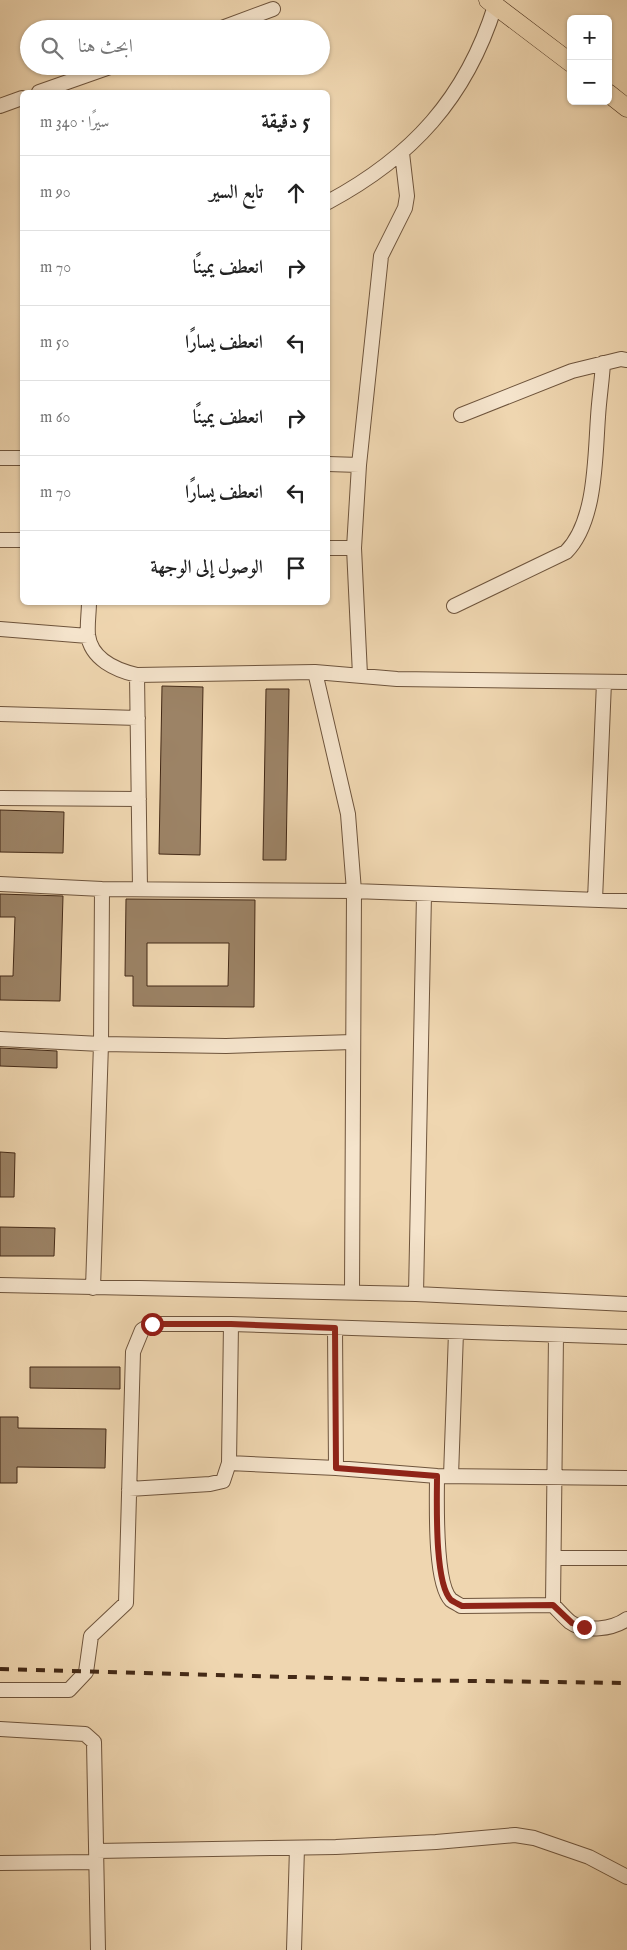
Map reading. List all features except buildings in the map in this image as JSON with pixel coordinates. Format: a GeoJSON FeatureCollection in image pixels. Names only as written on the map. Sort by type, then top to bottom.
{"type":"FeatureCollection","features":[{"type":"Feature","properties":{"kind":"main road"},"geometry":{"type":"LineString","coordinates":[[491,3],[567,61]]}},
{"type":"Feature","properties":{"kind":"main road"},"geometry":{"type":"LineString","coordinates":[[612,96],[627,108]]}},
{"type":"Feature","properties":{"kind":"street"},"geometry":{"type":"LineString","coordinates":[[330,201],[354,188],[402,153],[443,109],[465,78],[489,26],[491,3]]}},
{"type":"Feature","properties":{"kind":"street"},"geometry":{"type":"LineString","coordinates":[[243,20],[273,9]]}},
{"type":"Feature","properties":{"kind":"street"},"geometry":{"type":"LineString","coordinates":[[45,90],[87,75]]}},
{"type":"Feature","properties":{"kind":"street"},"geometry":{"type":"LineString","coordinates":[[0,106],[20,99]]}},
{"type":"Feature","properties":{"kind":"street"},"geometry":{"type":"LineString","coordinates":[[360,675],[354,548],[359,465],[381,256],[405,208],[407,196],[402,153]]}},
{"type":"Feature","properties":{"kind":"street"},"geometry":{"type":"LineString","coordinates":[[461,415],[572,371],[621,359],[627,360]]}},
{"type":"Feature","properties":{"kind":"street"},"geometry":{"type":"LineString","coordinates":[[454,606],[566,552],[576,542],[582,528],[595,476],[603,363]]}},
{"type":"Feature","properties":{"kind":"street"},"geometry":{"type":"LineString","coordinates":[[0,458],[20,458]]}},
{"type":"Feature","properties":{"kind":"street"},"geometry":{"type":"LineString","coordinates":[[330,464],[359,465]]}},
{"type":"Feature","properties":{"kind":"street"},"geometry":{"type":"LineString","coordinates":[[0,540],[20,540]]}},
{"type":"Feature","properties":{"kind":"street"},"geometry":{"type":"LineString","coordinates":[[330,548],[354,548]]}},
{"type":"Feature","properties":{"kind":"street"},"geometry":{"type":"LineString","coordinates":[[89,605],[88,636],[96,655],[121,671],[137,674],[316,672],[397,679],[627,682]]}},
{"type":"Feature","properties":{"kind":"street"},"geometry":{"type":"LineString","coordinates":[[0,629],[88,636]]}},
{"type":"Feature","properties":{"kind":"street"},"geometry":{"type":"LineString","coordinates":[[316,672],[348,814],[354,892],[352,1292]]}},
{"type":"Feature","properties":{"kind":"street"},"geometry":{"type":"LineString","coordinates":[[137,674],[140,888]]}},
{"type":"Feature","properties":{"kind":"street"},"geometry":{"type":"LineString","coordinates":[[595,900],[604,682]]}},
{"type":"Feature","properties":{"kind":"street"},"geometry":{"type":"LineString","coordinates":[[0,714],[138,718]]}},
{"type":"Feature","properties":{"kind":"street"},"geometry":{"type":"LineString","coordinates":[[0,798],[139,799]]}},
{"type":"Feature","properties":{"kind":"street"},"geometry":{"type":"LineString","coordinates":[[0,884],[102,889],[354,892],[627,901]]}},
{"type":"Feature","properties":{"kind":"street"},"geometry":{"type":"LineString","coordinates":[[93,1288],[101,1044],[102,889]]}},
{"type":"Feature","properties":{"kind":"street"},"geometry":{"type":"LineString","coordinates":[[416,1294],[424,894]]}},
{"type":"Feature","properties":{"kind":"street"},"geometry":{"type":"LineString","coordinates":[[0,1039],[101,1044],[226,1046],[353,1042]]}},
{"type":"Feature","properties":{"kind":"street"},"geometry":{"type":"LineString","coordinates":[[0,1285],[352,1292],[627,1304]]}},
{"type":"Feature","properties":{"kind":"street"},"geometry":{"type":"LineString","coordinates":[[0,1690],[69,1690],[86,1672],[91,1636],[126,1603],[133,1352],[142,1330],[152,1324],[231,1324],[627,1337]]}},
{"type":"Feature","properties":{"kind":"street"},"geometry":{"type":"LineString","coordinates":[[129,1489],[210,1484],[224,1481],[229,1464],[231,1324]]}},
{"type":"Feature","properties":{"kind":"street"},"geometry":{"type":"LineString","coordinates":[[335,1328],[336,1468]]}},
{"type":"Feature","properties":{"kind":"street"},"geometry":{"type":"LineString","coordinates":[[451,1476],[456,1332]]}},
{"type":"Feature","properties":{"kind":"street"},"geometry":{"type":"LineString","coordinates":[[553,1605],[556,1335]]}},
{"type":"Feature","properties":{"kind":"street"},"geometry":{"type":"LineString","coordinates":[[229,1464],[336,1468],[437,1476],[627,1478]]}},
{"type":"Feature","properties":{"kind":"street"},"geometry":{"type":"LineString","coordinates":[[437,1476],[436,1533],[442,1580],[450,1599],[462,1606],[553,1605],[572,1623],[584,1627],[604,1628],[627,1619]]}},
{"type":"Feature","properties":{"kind":"street"},"geometry":{"type":"LineString","coordinates":[[554,1558],[627,1558]]}},
{"type":"Feature","properties":{"kind":"street"},"geometry":{"type":"LineString","coordinates":[[0,1729],[85,1734],[92,1739],[94,1746],[98,1950]]}},
{"type":"Feature","properties":{"kind":"street"},"geometry":{"type":"LineString","coordinates":[[0,1863],[436,1842],[515,1835],[534,1838],[589,1857],[627,1877]]}},
{"type":"Feature","properties":{"kind":"street"},"geometry":{"type":"LineString","coordinates":[[294,1950],[297,1848]]}},
{"type":"Feature","properties":{"kind":"railway"},"geometry":{"type":"LineString","coordinates":[[0,1669],[402,1680],[627,1683]]}},
{"type":"Feature","properties":{"kind":"route"},"geometry":{"type":"LineString","coordinates":[[152,1324],[231,1324],[335,1328],[336,1468],[437,1476],[436,1533],[442,1580],[450,1599],[462,1606],[553,1605],[572,1623],[584,1627]]}}]}
